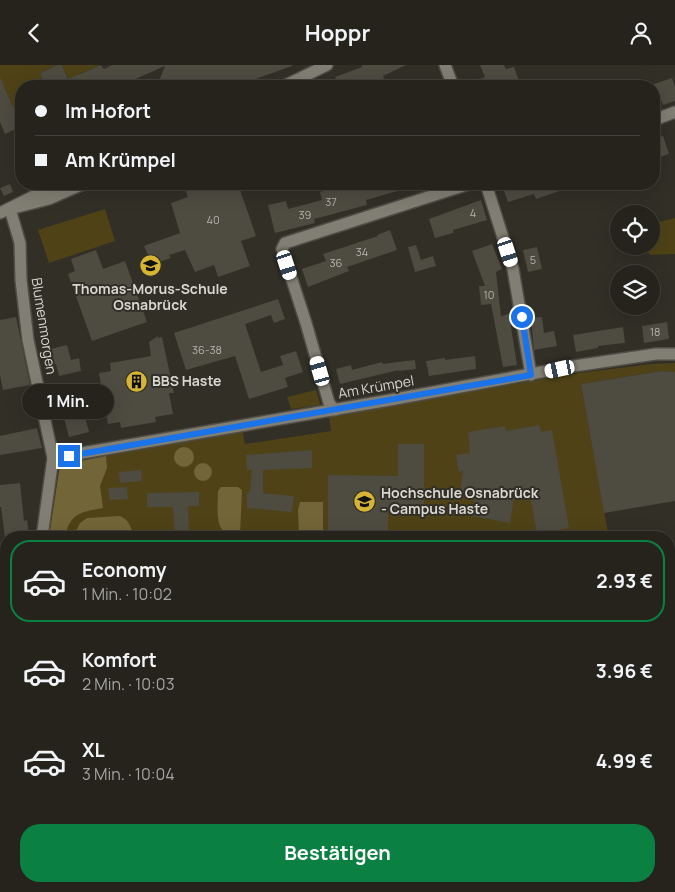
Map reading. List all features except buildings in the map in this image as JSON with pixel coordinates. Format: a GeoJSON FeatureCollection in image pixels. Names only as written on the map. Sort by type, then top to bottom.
{"type":"FeatureCollection","features":[{"type":"Feature","properties":{"kind":"street"},"geometry":{"type":"LineString","coordinates":[[296,80],[327,65]]}},
{"type":"Feature","properties":{"kind":"street"},"geometry":{"type":"LineString","coordinates":[[445,65],[451,80]]}},
{"type":"Feature","properties":{"kind":"street"},"geometry":{"type":"LineString","coordinates":[[660,118],[675,112]]}},
{"type":"Feature","properties":{"kind":"street"},"geometry":{"type":"LineString","coordinates":[[5,211],[46,190]]}},
{"type":"Feature","properties":{"kind":"street"},"geometry":{"type":"LineString","coordinates":[[5,211],[49,199],[69,190]]}},
{"type":"Feature","properties":{"kind":"street"},"geometry":{"type":"LineString","coordinates":[[335,410],[329,403],[282,249],[285,243],[449,190]]}},
{"type":"Feature","properties":{"kind":"street"},"geometry":{"type":"LineString","coordinates":[[488,190],[513,269],[531,375]]}},
{"type":"Feature","properties":{"kind":"street","name":"Blumenmorgen"},"geometry":{"type":"LineString","coordinates":[[5,211],[20,243],[20,280],[28,340],[53,459],[43,531]]}},
{"type":"Feature","properties":{"kind":"street","name":"Am Krümpel"},"geometry":{"type":"LineString","coordinates":[[53,459],[617,359],[656,354],[675,354]]}},
{"type":"Feature","properties":{"kind":"shaded area"},"geometry":{"type":"Polygon","coordinates":[[[0,65],[58,65],[40,73],[43,80],[15,80],[15,106],[13,107],[4,87],[0,88],[0,65]]]}},
{"type":"Feature","properties":{"kind":"shaded area"},"geometry":{"type":"Polygon","coordinates":[[[62,65],[101,65],[79,74],[73,80],[69,80],[62,65]]]}},
{"type":"Feature","properties":{"kind":"shaded area"},"geometry":{"type":"Polygon","coordinates":[[[105,209],[115,241],[49,263],[38,230],[105,209]]]}},
{"type":"Feature","properties":{"kind":"shaded area"},"geometry":{"type":"Polygon","coordinates":[[[675,218],[675,254],[660,255],[660,222],[675,218]]]}},
{"type":"Feature","properties":{"kind":"shaded area","name":"Hochschule Osnabrück - Campus Haste"},"geometry":{"type":"Polygon","coordinates":[[[675,363],[675,372],[661,371],[581,384],[608,531],[50,531],[60,465],[242,429],[245,444],[331,431],[329,416],[579,373],[675,363]]]}},
{"type":"Feature","properties":{"kind":"shaded area"},"geometry":{"type":"Polygon","coordinates":[[[316,390],[319,405],[291,409],[287,397],[316,390]]]}},
{"type":"Feature","properties":{"kind":"shaded area"},"geometry":{"type":"Polygon","coordinates":[[[184,447],[191,450],[194,457],[191,464],[184,467],[177,464],[174,457],[177,450],[184,447]]]}},
{"type":"Feature","properties":{"kind":"shaded area"},"geometry":{"type":"Polygon","coordinates":[[[106,456],[107,468],[100,486],[103,508],[88,511],[73,518],[66,531],[50,531],[60,465],[106,456]]]}},
{"type":"Feature","properties":{"kind":"shaded area"},"geometry":{"type":"Polygon","coordinates":[[[203,463],[209,466],[212,472],[209,478],[203,481],[197,478],[194,472],[197,466],[203,463]]]}},
{"type":"Feature","properties":{"kind":"shaded area"},"geometry":{"type":"Polygon","coordinates":[[[221,487],[238,487],[242,490],[240,531],[225,531],[221,528],[218,513],[218,491],[221,487]]]}},
{"type":"Feature","properties":{"kind":"shaded area"},"geometry":{"type":"Polygon","coordinates":[[[300,502],[323,502],[323,531],[299,531],[298,510],[300,502]]]}},
{"type":"Feature","properties":{"kind":"shaded area"},"geometry":{"type":"Polygon","coordinates":[[[120,516],[128,522],[132,531],[76,531],[80,523],[87,518],[120,516]]]}},
{"type":"Feature","properties":{"kind":"place","name":"Thomas-Morus-Schule Osnabrück"},"geometry":{"type":"Point","coordinates":[150,266]}},
{"type":"Feature","properties":{"kind":"place","name":"BBS Haste"},"geometry":{"type":"Point","coordinates":[136,381]}},
{"type":"Feature","properties":{"kind":"place","name":"Hochschule Osnabrück - Campus Haste"},"geometry":{"type":"Point","coordinates":[365,501]}},
{"type":"Feature","properties":{"kind":"route"},"geometry":{"type":"LineString","coordinates":[[69,456],[531,375],[522,317]]}}]}
